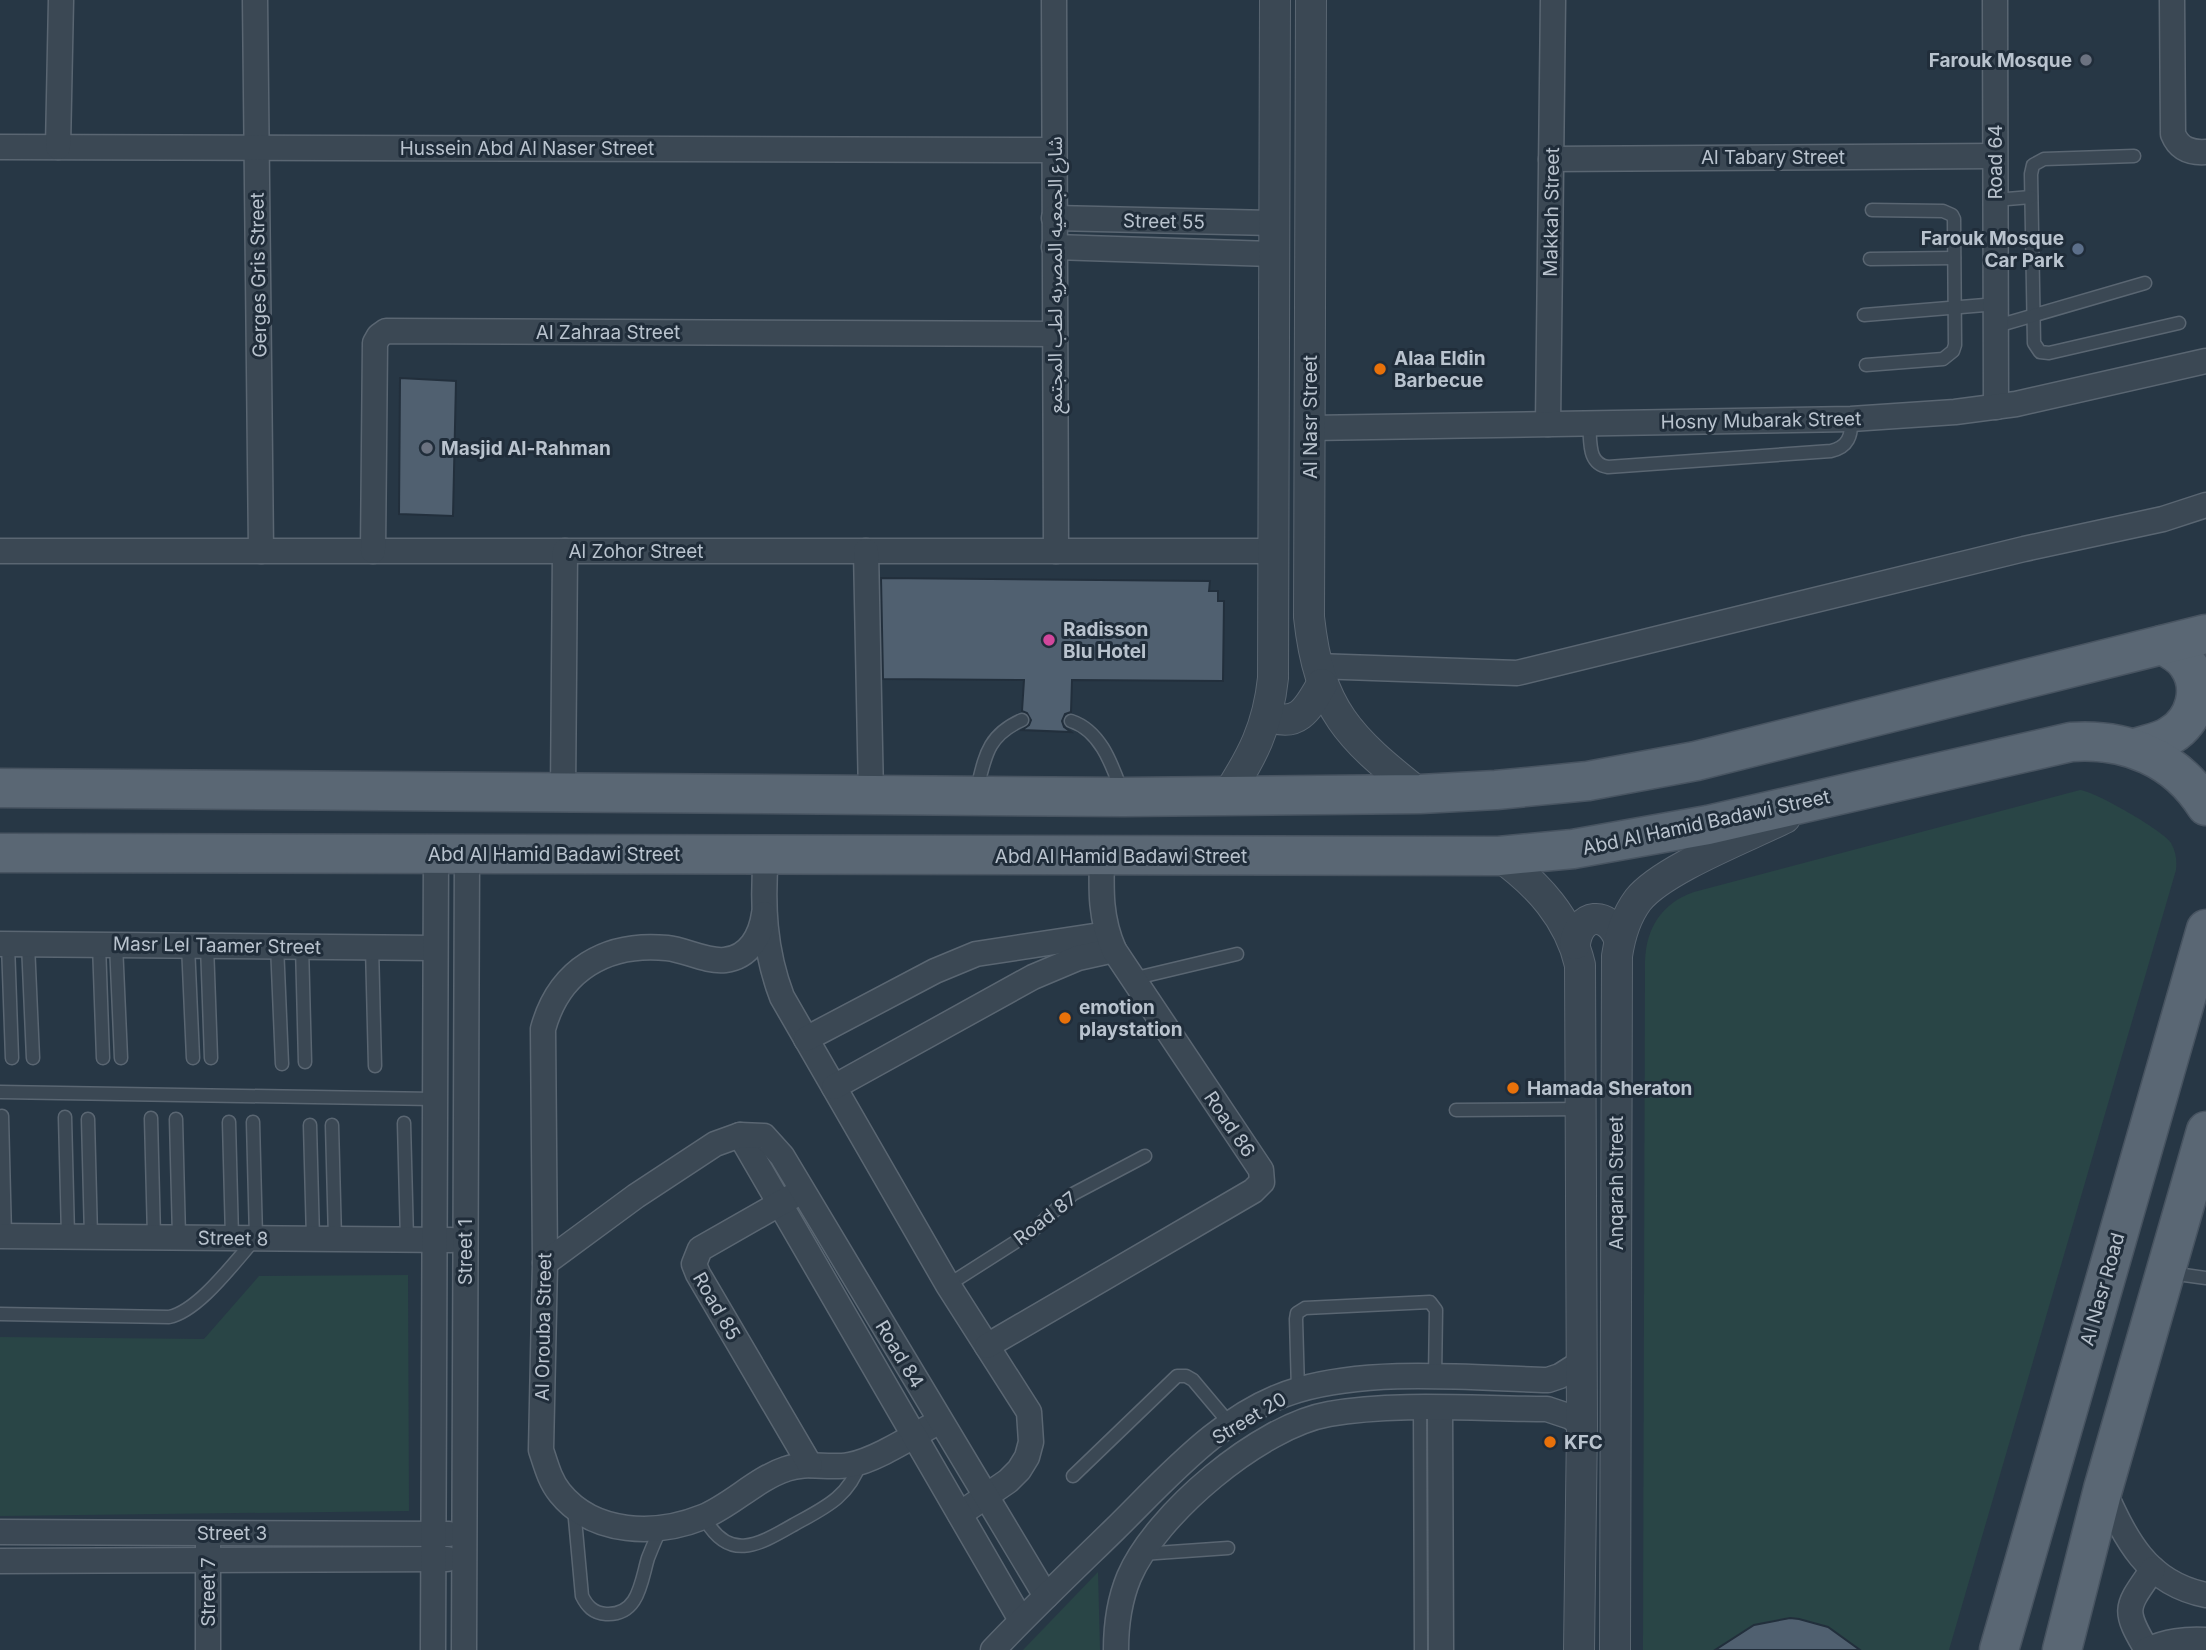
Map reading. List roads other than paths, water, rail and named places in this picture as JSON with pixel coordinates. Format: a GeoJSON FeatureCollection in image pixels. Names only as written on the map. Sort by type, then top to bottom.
{"type":"FeatureCollection","features":[{"type":"Feature","properties":{"kind":"main road"},"geometry":{"type":"LineString","coordinates":[[0,788],[1124,797],[1420,794],[1496,790],[1588,781],[1696,761],[2206,634]]}},
{"type":"Feature","properties":{"kind":"main road"},"geometry":{"type":"LineString","coordinates":[[2135,748],[2169,737],[2183,727],[2192,713],[2196,697],[2195,680],[2183,659],[2162,645]]}},
{"type":"Feature","properties":{"kind":"main road","name":"Abd Al Hamid Badawi Street"},"geometry":{"type":"LineString","coordinates":[[0,853],[1499,856],[1640,839],[2071,741],[2094,740],[2135,748],[2159,759],[2180,774],[2206,806]]}},
{"type":"Feature","properties":{"kind":"main road","name":"Al Nasr Road"},"geometry":{"type":"LineString","coordinates":[[1998,1650],[2206,929]]}},
{"type":"Feature","properties":{"kind":"main road"},"geometry":{"type":"LineString","coordinates":[[2062,1650],[2103,1489],[2166,1272],[2195,1193],[2206,1131]]}},
{"type":"Feature","properties":{"kind":"street"},"geometry":{"type":"LineString","coordinates":[[58,147],[61,0]]}},
{"type":"Feature","properties":{"kind":"street","name":"Gerges Gris Street"},"geometry":{"type":"LineString","coordinates":[[255,0],[261,551]]}},
{"type":"Feature","properties":{"kind":"street","name":"شارع الجمعيه المصريه لطب المجتمع"},"geometry":{"type":"LineString","coordinates":[[1054,0],[1056,551]]}},
{"type":"Feature","properties":{"kind":"street","name":"Al Nasr Street"},"geometry":{"type":"LineString","coordinates":[[1226,797],[1253,755],[1267,715],[1273,678],[1275,0]]}},
{"type":"Feature","properties":{"kind":"street","name":"Al Nasr Street"},"geometry":{"type":"LineString","coordinates":[[1311,0],[1309,617],[1319,675],[1332,705],[1359,743],[1420,794]]}},
{"type":"Feature","properties":{"kind":"street","name":"Makkah Street"},"geometry":{"type":"LineString","coordinates":[[1548,424],[1553,0]]}},
{"type":"Feature","properties":{"kind":"street","name":"Road 64"},"geometry":{"type":"LineString","coordinates":[[1995,0],[1996,407]]}},
{"type":"Feature","properties":{"kind":"street"},"geometry":{"type":"LineString","coordinates":[[2172,0],[2172,128],[2175,139],[2195,150]]}},
{"type":"Feature","properties":{"kind":"street","name":"Hussein Abd Al Naser Street"},"geometry":{"type":"LineString","coordinates":[[0,147],[1054,150]]}},
{"type":"Feature","properties":{"kind":"street","name":"Al Tabary Street"},"geometry":{"type":"LineString","coordinates":[[1551,159],[1994,156]]}},
{"type":"Feature","properties":{"kind":"street","name":"Street 55"},"geometry":{"type":"LineString","coordinates":[[1054,218],[1275,223]]}},
{"type":"Feature","properties":{"kind":"street","name":"Street 55"},"geometry":{"type":"LineString","coordinates":[[1054,247],[1274,254]]}},
{"type":"Feature","properties":{"kind":"street","name":"Al Zahraa Street"},"geometry":{"type":"LineString","coordinates":[[373,551],[375,343],[386,331],[1055,334]]}},
{"type":"Feature","properties":{"kind":"street","name":"Hosny Mubarak Street"},"geometry":{"type":"LineString","coordinates":[[1310,428],[1851,419],[1996,407],[2206,361]]}},
{"type":"Feature","properties":{"kind":"street"},"geometry":{"type":"LineString","coordinates":[[1267,715],[1285,720],[1302,714],[1319,675],[1517,673],[2024,549],[2164,519],[2206,505]]}},
{"type":"Feature","properties":{"kind":"street","name":"Al Zohor Street"},"geometry":{"type":"LineString","coordinates":[[0,551],[1273,551]]}},
{"type":"Feature","properties":{"kind":"street"},"geometry":{"type":"LineString","coordinates":[[563,794],[565,551]]}},
{"type":"Feature","properties":{"kind":"street"},"geometry":{"type":"LineString","coordinates":[[866,551],[872,796]]}},
{"type":"Feature","properties":{"kind":"street","name":"Anqarah Street"},"geometry":{"type":"LineString","coordinates":[[1615,1650],[1619,939],[1638,900],[1656,883],[1833,796]]}},
{"type":"Feature","properties":{"kind":"street","name":"Street 1"},"geometry":{"type":"LineString","coordinates":[[433,1650],[434,948],[451,854]]}},
{"type":"Feature","properties":{"kind":"street","name":"Street 1"},"geometry":{"type":"LineString","coordinates":[[451,854],[465,1240],[464,1650]]}},
{"type":"Feature","properties":{"kind":"street"},"geometry":{"type":"LineString","coordinates":[[766,855],[766,939],[774,978],[782,997],[948,1285],[1029,1412],[1031,1442],[1027,1457],[1019,1470],[960,1514]]}},
{"type":"Feature","properties":{"kind":"street","name":"Road 86"},"geometry":{"type":"LineString","coordinates":[[987,1346],[1253,1191],[1262,1182],[1261,1170],[1110,942],[1101,900],[1102,856]]}},
{"type":"Feature","properties":{"kind":"street","name":"Anqarah Street"},"geometry":{"type":"LineString","coordinates":[[1499,856],[1532,882],[1545,897],[1575,944],[1582,984],[1579,1650]]}},
{"type":"Feature","properties":{"kind":"street","name":"Al Orouba Street"},"geometry":{"type":"LineString","coordinates":[[764,914],[762,930],[753,944],[741,955],[725,960],[667,948],[646,947],[625,951],[587,964],[570,976],[548,1009],[543,1029],[545,1263],[541,1450],[548,1472],[559,1492],[574,1508],[593,1520],[615,1527],[661,1528],[704,1517],[782,1470],[810,1465],[835,1467],[860,1463],[940,1421]]}},
{"type":"Feature","properties":{"kind":"street"},"geometry":{"type":"LineString","coordinates":[[1575,944],[1577,933],[1584,923],[1595,919],[1606,920],[1615,928],[1619,939]]}},
{"type":"Feature","properties":{"kind":"street"},"geometry":{"type":"LineString","coordinates":[[806,1039],[935,971],[976,954],[1110,942]]}},
{"type":"Feature","properties":{"kind":"street"},"geometry":{"type":"LineString","coordinates":[[834,1087],[1033,977],[1110,942]]}},
{"type":"Feature","properties":{"kind":"street","name":"Masr Lel Taamer Street"},"geometry":{"type":"LineString","coordinates":[[12,944],[434,948]]}},
{"type":"Feature","properties":{"kind":"street"},"geometry":{"type":"LineString","coordinates":[[545,1263],[693,1157],[715,1144],[740,1135]]}},
{"type":"Feature","properties":{"kind":"street","name":"Road 84"},"geometry":{"type":"LineString","coordinates":[[740,1135],[764,1136],[782,1156],[1046,1595]]}},
{"type":"Feature","properties":{"kind":"street","name":"Road 84"},"geometry":{"type":"LineString","coordinates":[[740,1135],[1021,1620]]}},
{"type":"Feature","properties":{"kind":"street","name":"Road 85"},"geometry":{"type":"LineString","coordinates":[[803,1191],[700,1249],[694,1258],[694,1264],[810,1465]]}},
{"type":"Feature","properties":{"kind":"street","name":"Street 8"},"geometry":{"type":"LineString","coordinates":[[2,1236],[465,1240]]}},
{"type":"Feature","properties":{"kind":"street","name":"Street 20"},"geometry":{"type":"LineString","coordinates":[[993,1650],[1168,1477],[1230,1424],[1278,1397],[1298,1390],[1356,1379],[1548,1380],[1582,1362]]}},
{"type":"Feature","properties":{"kind":"street","name":"Street 20"},"geometry":{"type":"LineString","coordinates":[[1116,1650],[1116,1625],[1123,1592],[1142,1554],[1188,1499],[1255,1446],[1290,1426],[1328,1414],[1383,1408],[1547,1409],[1571,1417],[1582,1426]]}},
{"type":"Feature","properties":{"kind":"street"},"geometry":{"type":"LineString","coordinates":[[1430,1409],[1441,1650]]}},
{"type":"Feature","properties":{"kind":"street"},"geometry":{"type":"LineString","coordinates":[[1168,1477],[1188,1499]]}},
{"type":"Feature","properties":{"kind":"street"},"geometry":{"type":"LineString","coordinates":[[2103,1489],[2123,1533],[2136,1553],[2152,1569],[2173,1583],[2203,1590]]}},
{"type":"Feature","properties":{"kind":"street","name":"Street 3"},"geometry":{"type":"LineString","coordinates":[[0,1532],[464,1534]]}},
{"type":"Feature","properties":{"kind":"street","name":"Street 7"},"geometry":{"type":"LineString","coordinates":[[208,1533],[208,1650]]}},
{"type":"Feature","properties":{"kind":"street","name":"Street 3"},"geometry":{"type":"LineString","coordinates":[[0,1561],[464,1559]]}},
{"type":"Feature","properties":{"kind":"street"},"geometry":{"type":"LineString","coordinates":[[2152,1569],[2129,1609],[2133,1627],[2147,1650],[2164,1643],[2186,1639],[2206,1640]]}},
{"type":"Feature","properties":{"kind":"lane"},"geometry":{"type":"LineString","coordinates":[[2134,156],[2038,161],[2032,169],[2036,348],[2044,353],[2179,323]]}},
{"type":"Feature","properties":{"kind":"lane"},"geometry":{"type":"LineString","coordinates":[[1995,200],[2031,197]]}},
{"type":"Feature","properties":{"kind":"lane"},"geometry":{"type":"LineString","coordinates":[[1866,365],[1937,359],[1949,355],[1955,345],[1954,219],[1948,212],[1872,210]]}},
{"type":"Feature","properties":{"kind":"lane"},"geometry":{"type":"LineString","coordinates":[[1870,259],[1954,258]]}},
{"type":"Feature","properties":{"kind":"lane"},"geometry":{"type":"LineString","coordinates":[[1864,314],[1955,307],[1997,315],[2034,315],[2145,283]]}},
{"type":"Feature","properties":{"kind":"lane"},"geometry":{"type":"LineString","coordinates":[[1589,424],[1593,459],[1600,466],[1608,467],[1831,451],[1845,445],[1850,438],[1851,419]]}},
{"type":"Feature","properties":{"kind":"lane"},"geometry":{"type":"LineString","coordinates":[[975,796],[988,748],[1002,731],[1022,720]]}},
{"type":"Feature","properties":{"kind":"lane"},"geometry":{"type":"LineString","coordinates":[[1071,721],[1082,724],[1092,733],[1110,760],[1124,797]]}},
{"type":"Feature","properties":{"kind":"lane"},"geometry":{"type":"LineString","coordinates":[[12,944],[12,1058]]}},
{"type":"Feature","properties":{"kind":"lane"},"geometry":{"type":"LineString","coordinates":[[12,944],[33,1058]]}},
{"type":"Feature","properties":{"kind":"lane"},"geometry":{"type":"LineString","coordinates":[[107,944],[121,1058]]}},
{"type":"Feature","properties":{"kind":"lane"},"geometry":{"type":"LineString","coordinates":[[103,1058],[107,944]]}},
{"type":"Feature","properties":{"kind":"lane"},"geometry":{"type":"LineString","coordinates":[[193,1058],[197,945]]}},
{"type":"Feature","properties":{"kind":"lane"},"geometry":{"type":"LineString","coordinates":[[197,945],[211,1058]]}},
{"type":"Feature","properties":{"kind":"lane"},"geometry":{"type":"LineString","coordinates":[[277,946],[282,1064]]}},
{"type":"Feature","properties":{"kind":"lane"},"geometry":{"type":"LineString","coordinates":[[302,946],[305,1062]]}},
{"type":"Feature","properties":{"kind":"lane"},"geometry":{"type":"LineString","coordinates":[[372,947],[375,1066]]}},
{"type":"Feature","properties":{"kind":"lane"},"geometry":{"type":"LineString","coordinates":[[1132,979],[1237,954]]}},
{"type":"Feature","properties":{"kind":"lane"},"geometry":{"type":"LineString","coordinates":[[0,1092],[434,1099]]}},
{"type":"Feature","properties":{"kind":"lane"},"geometry":{"type":"LineString","coordinates":[[1456,1110],[1582,1109]]}},
{"type":"Feature","properties":{"kind":"lane"},"geometry":{"type":"LineString","coordinates":[[2,1116],[2,1236]]}},
{"type":"Feature","properties":{"kind":"lane"},"geometry":{"type":"LineString","coordinates":[[65,1116],[79,1236]]}},
{"type":"Feature","properties":{"kind":"lane"},"geometry":{"type":"LineString","coordinates":[[79,1236],[88,1118]]}},
{"type":"Feature","properties":{"kind":"lane"},"geometry":{"type":"LineString","coordinates":[[151,1118],[154,1237]]}},
{"type":"Feature","properties":{"kind":"lane"},"geometry":{"type":"LineString","coordinates":[[176,1119],[179,1237]]}},
{"type":"Feature","properties":{"kind":"lane"},"geometry":{"type":"LineString","coordinates":[[229,1122],[244,1238]]}},
{"type":"Feature","properties":{"kind":"lane"},"geometry":{"type":"LineString","coordinates":[[0,1314],[161,1317],[178,1315],[192,1307],[244,1238],[253,1122]]}},
{"type":"Feature","properties":{"kind":"lane"},"geometry":{"type":"LineString","coordinates":[[404,1123],[407,1240]]}},
{"type":"Feature","properties":{"kind":"lane"},"geometry":{"type":"LineString","coordinates":[[310,1125],[324,1239]]}},
{"type":"Feature","properties":{"kind":"lane"},"geometry":{"type":"LineString","coordinates":[[324,1239],[332,1125]]}},
{"type":"Feature","properties":{"kind":"lane","name":"Road 87"},"geometry":{"type":"LineString","coordinates":[[948,1285],[1031,1232],[1073,1194],[1145,1156]]}},
{"type":"Feature","properties":{"kind":"lane"},"geometry":{"type":"LineString","coordinates":[[2166,1272],[2206,1278]]}},
{"type":"Feature","properties":{"kind":"lane"},"geometry":{"type":"LineString","coordinates":[[1298,1390],[1296,1320],[1297,1313],[1305,1308],[1430,1302],[1435,1307],[1436,1314],[1435,1378]]}},
{"type":"Feature","properties":{"kind":"lane"},"geometry":{"type":"LineString","coordinates":[[1073,1476],[1177,1376],[1186,1376],[1193,1380],[1230,1424]]}},
{"type":"Feature","properties":{"kind":"lane"},"geometry":{"type":"LineString","coordinates":[[1421,1650],[1430,1409]]}},
{"type":"Feature","properties":{"kind":"lane"},"geometry":{"type":"LineString","coordinates":[[704,1517],[709,1527],[726,1541],[737,1545],[759,1545],[833,1503],[852,1482],[860,1463]]}},
{"type":"Feature","properties":{"kind":"lane"},"geometry":{"type":"LineString","coordinates":[[574,1508],[582,1595],[587,1606],[598,1613],[622,1612],[632,1605],[639,1594],[648,1560],[661,1528]]}},
{"type":"Feature","properties":{"kind":"lane"},"geometry":{"type":"LineString","coordinates":[[1142,1554],[1228,1548]]}},
{"type":"Feature","properties":{"kind":"place","name":"Farouk Mosque"},"geometry":{"type":"Point","coordinates":[2086,60]}},
{"type":"Feature","properties":{"kind":"place","name":"Farouk Mosque Car Park"},"geometry":{"type":"Point","coordinates":[2078,249]}},
{"type":"Feature","properties":{"kind":"place","name":"Alaa Eldin Barbecue"},"geometry":{"type":"Point","coordinates":[1380,369]}},
{"type":"Feature","properties":{"kind":"place","name":"Masjid Al-Rahman"},"geometry":{"type":"Point","coordinates":[427,448]}},
{"type":"Feature","properties":{"kind":"place","name":"Radisson Blu Hotel"},"geometry":{"type":"Point","coordinates":[1049,640]}},
{"type":"Feature","properties":{"kind":"place","name":"emotion playstation"},"geometry":{"type":"Point","coordinates":[1065,1018]}},
{"type":"Feature","properties":{"kind":"place","name":"Hamada Sheraton"},"geometry":{"type":"Point","coordinates":[1513,1088]}},
{"type":"Feature","properties":{"kind":"place","name":"KFC"},"geometry":{"type":"Point","coordinates":[1550,1442]}}]}
